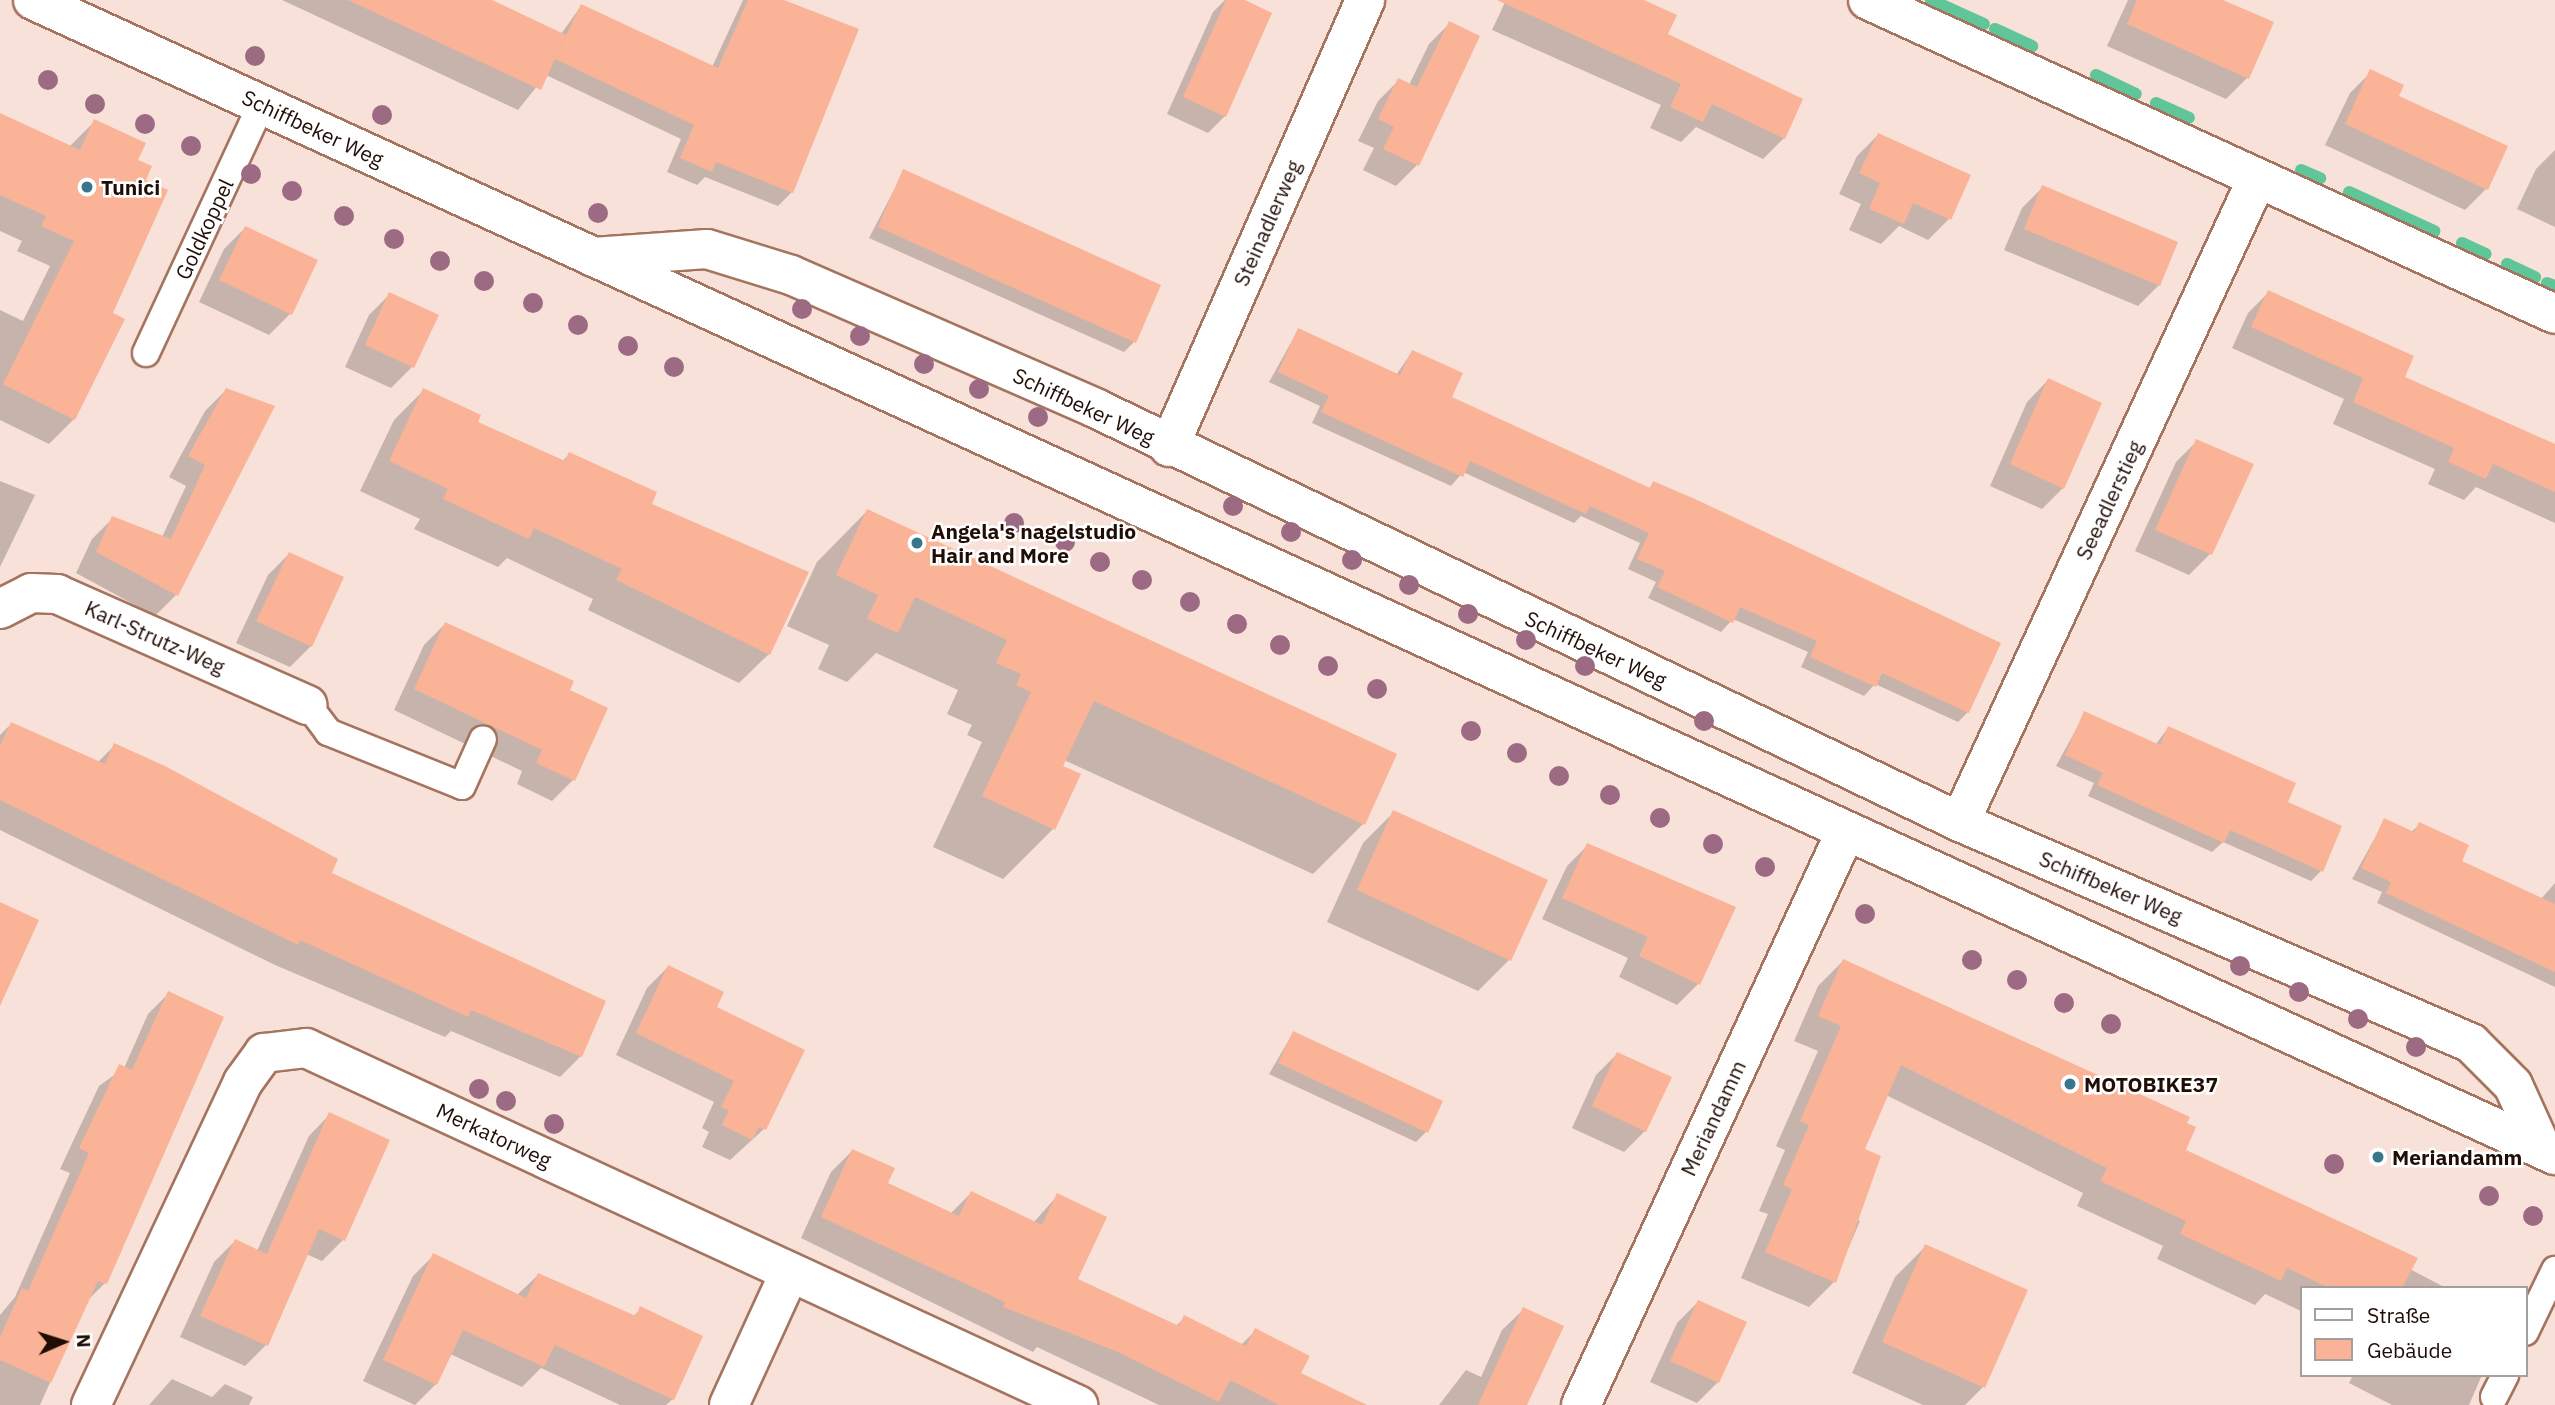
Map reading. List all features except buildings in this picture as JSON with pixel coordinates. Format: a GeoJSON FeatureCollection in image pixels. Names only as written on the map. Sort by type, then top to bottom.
{"type":"FeatureCollection","features":[{"type":"Feature","properties":{"kind":"street","name":"Schiffbeker Weg"},"geometry":{"type":"LineString","coordinates":[[33,0],[2548,1152]]}},
{"type":"Feature","properties":{"kind":"street","name":"Steinadlerweg"},"geometry":{"type":"LineString","coordinates":[[1169,447],[1365,0]]}},
{"type":"Feature","properties":{"kind":"street"},"geometry":{"type":"LineString","coordinates":[[1868,0],[2555,314]]}},
{"type":"Feature","properties":{"kind":"street","name":"Seeadlerstieg"},"geometry":{"type":"LineString","coordinates":[[1960,822],[2258,179]]}},
{"type":"Feature","properties":{"kind":"street","name":"Schiffbeker Weg"},"geometry":{"type":"LineString","coordinates":[[593,257],[708,249],[791,275],[1169,447],[1960,822],[2471,1043],[2513,1085],[2548,1152]]}},
{"type":"Feature","properties":{"kind":"street","name":"Karl-Strutz-Weg"},"geometry":{"type":"LineString","coordinates":[[0,609],[32,593],[57,594],[308,705]]}},
{"type":"Feature","properties":{"kind":"street","name":"Meriandamm"},"geometry":{"type":"LineString","coordinates":[[1581,1405],[1846,831]]}},
{"type":"Feature","properties":{"kind":"street","name":"Merkatorweg"},"geometry":{"type":"LineString","coordinates":[[91,1405],[243,1082],[264,1053],[306,1048],[1078,1405]]}},
{"type":"Feature","properties":{"kind":"street"},"geometry":{"type":"LineString","coordinates":[[729,1405],[790,1272]]}},
{"type":"Feature","properties":{"kind":"lane","name":"Goldkoppel"},"geometry":{"type":"LineString","coordinates":[[146,353],[261,104]]}},
{"type":"Feature","properties":{"kind":"lane"},"geometry":{"type":"LineString","coordinates":[[308,705],[328,732],[462,786],[483,740]]}},
{"type":"Feature","properties":{"kind":"lane"},"geometry":{"type":"LineString","coordinates":[[2527,1328],[2555,1270]]}},
{"type":"Feature","properties":{"kind":"waterway"},"geometry":{"type":"LineString","coordinates":[[1931,0],[1984,24]]}},
{"type":"Feature","properties":{"kind":"waterway"},"geometry":{"type":"LineString","coordinates":[[1995,29],[2032,46]]}},
{"type":"Feature","properties":{"kind":"waterway"},"geometry":{"type":"LineString","coordinates":[[2096,75],[2136,94]]}},
{"type":"Feature","properties":{"kind":"waterway"},"geometry":{"type":"LineString","coordinates":[[2156,103],[2189,118]]}},
{"type":"Feature","properties":{"kind":"waterway"},"geometry":{"type":"LineString","coordinates":[[2301,170],[2320,178]]}},
{"type":"Feature","properties":{"kind":"waterway"},"geometry":{"type":"LineString","coordinates":[[2349,192],[2434,231]]}},
{"type":"Feature","properties":{"kind":"waterway"},"geometry":{"type":"LineString","coordinates":[[2462,243],[2486,254]]}},
{"type":"Feature","properties":{"kind":"waterway"},"geometry":{"type":"LineString","coordinates":[[2507,264],[2535,277]]}},
{"type":"Feature","properties":{"kind":"waterway"},"geometry":{"type":"LineString","coordinates":[[2547,283],[2555,286]]}},
{"type":"Feature","properties":{"kind":"place","name":"Tunici"},"geometry":{"type":"Point","coordinates":[87,187]}},
{"type":"Feature","properties":{"kind":"place","name":"Angela's nagelstudio Hair and More"},"geometry":{"type":"Point","coordinates":[917,543]}},
{"type":"Feature","properties":{"kind":"place","name":"MOTOBIKE37"},"geometry":{"type":"Point","coordinates":[2070,1084]}},
{"type":"Feature","properties":{"kind":"place","name":"Meriandamm"},"geometry":{"type":"Point","coordinates":[2378,1157]}}]}
